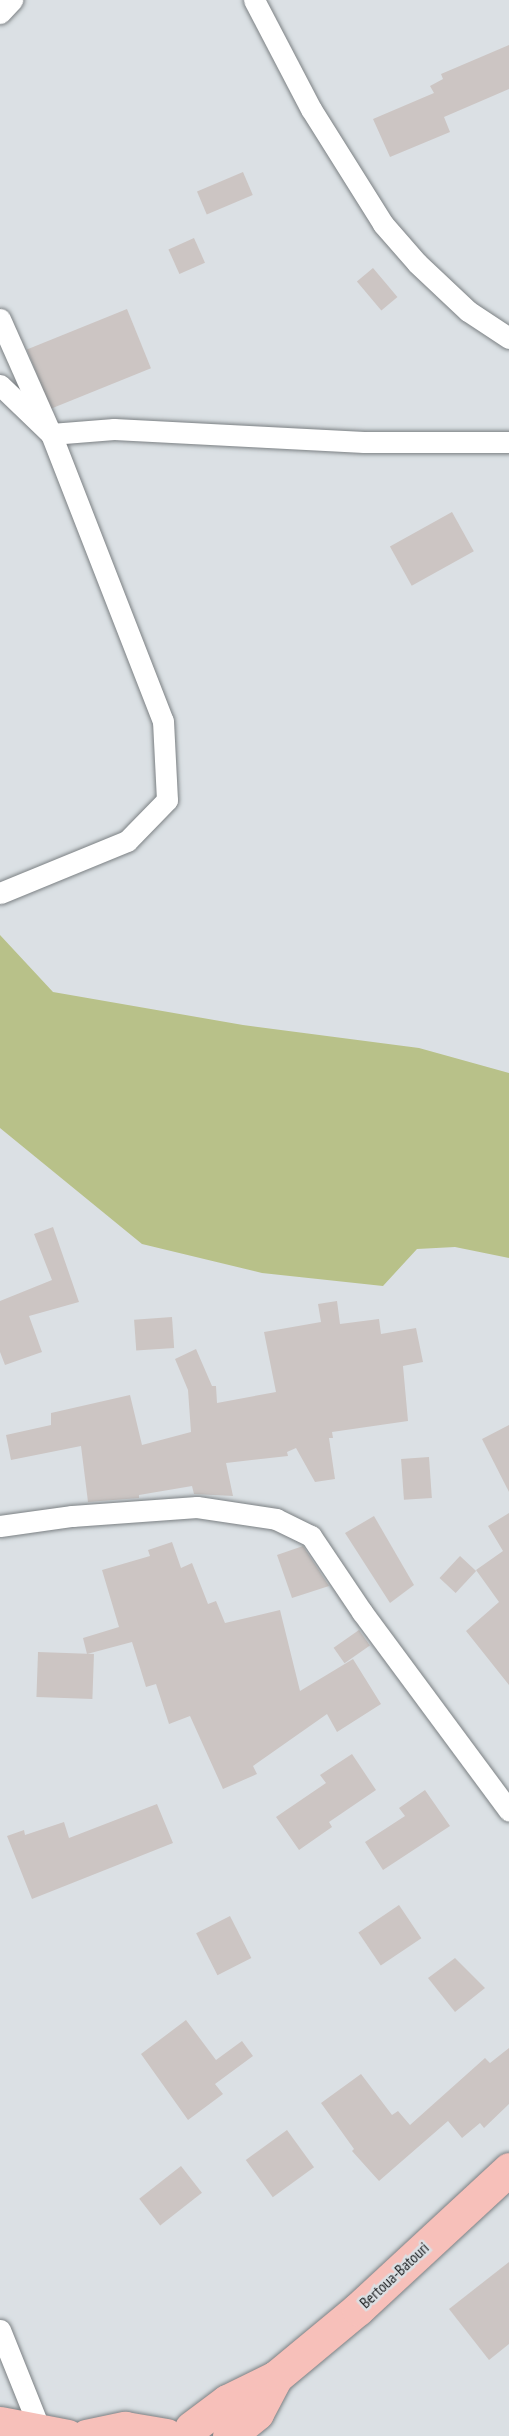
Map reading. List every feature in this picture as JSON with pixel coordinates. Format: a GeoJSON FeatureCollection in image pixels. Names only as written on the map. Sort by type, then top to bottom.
{"type":"FeatureCollection","features":[{"type":"Feature","properties":{"kind":"highway","name":"Bertoua-Batouri"},"geometry":{"type":"LineString","coordinates":[[86,2436],[125,2428],[182,2434],[227,2401],[276,2377],[358,2309],[509,2169]]}},
{"type":"Feature","properties":{"kind":"highway","name":"Bertoua-Batouri"},"geometry":{"type":"LineString","coordinates":[[229,2436],[256,2413],[276,2377]]}},
{"type":"Feature","properties":{"kind":"highway"},"geometry":{"type":"LineString","coordinates":[[0,2423],[54,2434]]}},
{"type":"Feature","properties":{"kind":"street"},"geometry":{"type":"LineString","coordinates":[[0,13],[12,0]]}},
{"type":"Feature","properties":{"kind":"street"},"geometry":{"type":"LineString","coordinates":[[254,0],[311,109],[383,224],[417,263],[468,311],[509,338]]}},
{"type":"Feature","properties":{"kind":"street"},"geometry":{"type":"LineString","coordinates":[[0,319],[51,434],[163,721],[167,800],[127,841],[0,893]]}},
{"type":"Feature","properties":{"kind":"street"},"geometry":{"type":"LineString","coordinates":[[0,385],[51,434],[114,429],[364,442],[509,442]]}},
{"type":"Feature","properties":{"kind":"street"},"geometry":{"type":"LineString","coordinates":[[0,1526],[72,1516],[196,1508],[247,1514],[294,1526],[311,1536],[362,1612],[509,1811]]}},
{"type":"Feature","properties":{"kind":"street"},"geometry":{"type":"LineString","coordinates":[[0,2330],[54,2434]]}},
{"type":"Feature","properties":{"kind":"green space"},"geometry":{"type":"Polygon","coordinates":[[[0,935],[53,992],[243,1025],[419,1048],[509,1073],[509,1258],[455,1247],[417,1249],[383,1286],[262,1273],[142,1244],[0,1128],[0,935]]]}},
{"type":"Feature","properties":{"kind":"building"},"geometry":{"type":"Polygon","coordinates":[[[509,45],[509,89],[444,117],[450,132],[390,157],[373,119],[434,93],[430,86],[443,79],[441,74],[509,45]]]}},
{"type":"Feature","properties":{"kind":"building"},"geometry":{"type":"Polygon","coordinates":[[[243,172],[253,195],[207,215],[197,192],[243,172]]]}},
{"type":"Feature","properties":{"kind":"building"},"geometry":{"type":"Polygon","coordinates":[[[194,238],[205,263],[179,274],[168,249],[194,238]]]}},
{"type":"Feature","properties":{"kind":"building"},"geometry":{"type":"Polygon","coordinates":[[[373,268],[397,297],[381,311],[357,281],[373,268]]]}},
{"type":"Feature","properties":{"kind":"building"},"geometry":{"type":"Polygon","coordinates":[[[127,309],[151,368],[51,409],[27,349],[127,309]]]}},
{"type":"Feature","properties":{"kind":"building"},"geometry":{"type":"Polygon","coordinates":[[[452,512],[474,551],[412,586],[390,546],[452,512]]]}},
{"type":"Feature","properties":{"kind":"building"},"geometry":{"type":"Polygon","coordinates":[[[53,1227],[79,1302],[29,1316],[42,1352],[5,1365],[0,1352],[0,1301],[52,1280],[34,1234],[53,1227]]]}},
{"type":"Feature","properties":{"kind":"building"},"geometry":{"type":"Polygon","coordinates":[[[337,1301],[340,1324],[379,1319],[381,1334],[416,1328],[423,1362],[403,1366],[408,1421],[332,1432],[333,1438],[329,1438],[335,1479],[315,1482],[296,1448],[287,1452],[288,1456],[226,1463],[233,1496],[194,1494],[192,1486],[139,1495],[139,1498],[88,1502],[81,1446],[11,1460],[6,1435],[51,1425],[51,1413],[130,1395],[142,1445],[191,1432],[188,1390],[175,1359],[196,1349],[212,1386],[216,1386],[217,1403],[276,1392],[264,1332],[321,1322],[318,1304],[337,1301]]]}},
{"type":"Feature","properties":{"kind":"building"},"geometry":{"type":"Polygon","coordinates":[[[172,1317],[174,1348],[136,1351],[134,1320],[172,1317]]]}},
{"type":"Feature","properties":{"kind":"building"},"geometry":{"type":"Polygon","coordinates":[[[509,1425],[509,1492],[482,1439],[509,1425]]]}},
{"type":"Feature","properties":{"kind":"building"},"geometry":{"type":"Polygon","coordinates":[[[429,1457],[432,1498],[404,1500],[401,1459],[429,1457]]]}},
{"type":"Feature","properties":{"kind":"building"},"geometry":{"type":"Polygon","coordinates":[[[509,1513],[509,1685],[466,1631],[499,1602],[476,1570],[503,1551],[488,1526],[509,1513]]]}},
{"type":"Feature","properties":{"kind":"building"},"geometry":{"type":"Polygon","coordinates":[[[374,1516],[414,1585],[390,1603],[345,1533],[374,1516]]]}},
{"type":"Feature","properties":{"kind":"building"},"geometry":{"type":"Polygon","coordinates":[[[172,1542],[181,1568],[192,1563],[208,1604],[216,1601],[225,1623],[280,1610],[300,1691],[353,1659],[381,1704],[337,1732],[327,1714],[253,1766],[257,1774],[223,1789],[190,1716],[169,1724],[156,1684],[146,1687],[132,1642],[87,1654],[83,1638],[119,1627],[102,1570],[150,1556],[148,1550],[172,1542]]]}},
{"type":"Feature","properties":{"kind":"building"},"geometry":{"type":"Polygon","coordinates":[[[303,1546],[329,1586],[292,1598],[277,1555],[303,1546]]]}},
{"type":"Feature","properties":{"kind":"building"},"geometry":{"type":"Polygon","coordinates":[[[460,1556],[476,1571],[456,1593],[440,1578],[460,1556]]]}},
{"type":"Feature","properties":{"kind":"building"},"geometry":{"type":"Polygon","coordinates":[[[359,1630],[370,1646],[345,1663],[334,1648],[359,1630]]]}},
{"type":"Feature","properties":{"kind":"building"},"geometry":{"type":"Polygon","coordinates":[[[38,1652],[94,1654],[92,1699],[36,1697],[38,1652]]]}},
{"type":"Feature","properties":{"kind":"building"},"geometry":{"type":"Polygon","coordinates":[[[352,1754],[376,1790],[329,1822],[332,1827],[299,1850],[276,1817],[326,1783],[320,1775],[352,1754]]]}},
{"type":"Feature","properties":{"kind":"building"},"geometry":{"type":"Polygon","coordinates":[[[425,1790],[450,1826],[383,1870],[365,1842],[405,1816],[399,1808],[425,1790]]]}},
{"type":"Feature","properties":{"kind":"building"},"geometry":{"type":"Polygon","coordinates":[[[157,1804],[173,1843],[32,1899],[7,1836],[24,1830],[25,1835],[64,1822],[69,1838],[157,1804]]]}},
{"type":"Feature","properties":{"kind":"building"},"geometry":{"type":"Polygon","coordinates":[[[399,1905],[421,1938],[381,1966],[358,1932],[399,1905]]]}},
{"type":"Feature","properties":{"kind":"building"},"geometry":{"type":"Polygon","coordinates":[[[230,1916],[251,1958],[217,1975],[196,1933],[230,1916]]]}},
{"type":"Feature","properties":{"kind":"building"},"geometry":{"type":"Polygon","coordinates":[[[455,1958],[485,1988],[455,2012],[428,1978],[455,1958]]]}},
{"type":"Feature","properties":{"kind":"building"},"geometry":{"type":"Polygon","coordinates":[[[186,2020],[216,2060],[242,2041],[253,2056],[215,2084],[223,2094],[188,2120],[141,2054],[186,2020]]]}},
{"type":"Feature","properties":{"kind":"building"},"geometry":{"type":"Polygon","coordinates":[[[509,2048],[509,2104],[484,2128],[480,2123],[462,2138],[448,2121],[379,2181],[352,2151],[354,2149],[321,2103],[361,2074],[392,2115],[398,2111],[410,2125],[485,2058],[490,2063],[509,2048]]]}},
{"type":"Feature","properties":{"kind":"building"},"geometry":{"type":"Polygon","coordinates":[[[287,2130],[314,2167],[273,2197],[246,2160],[287,2130]]]}},
{"type":"Feature","properties":{"kind":"building"},"geometry":{"type":"Polygon","coordinates":[[[181,2166],[202,2193],[160,2225],[139,2199],[181,2166]]]}},
{"type":"Feature","properties":{"kind":"building"},"geometry":{"type":"Polygon","coordinates":[[[509,2262],[509,2344],[489,2360],[449,2309],[509,2262]]]}}]}
